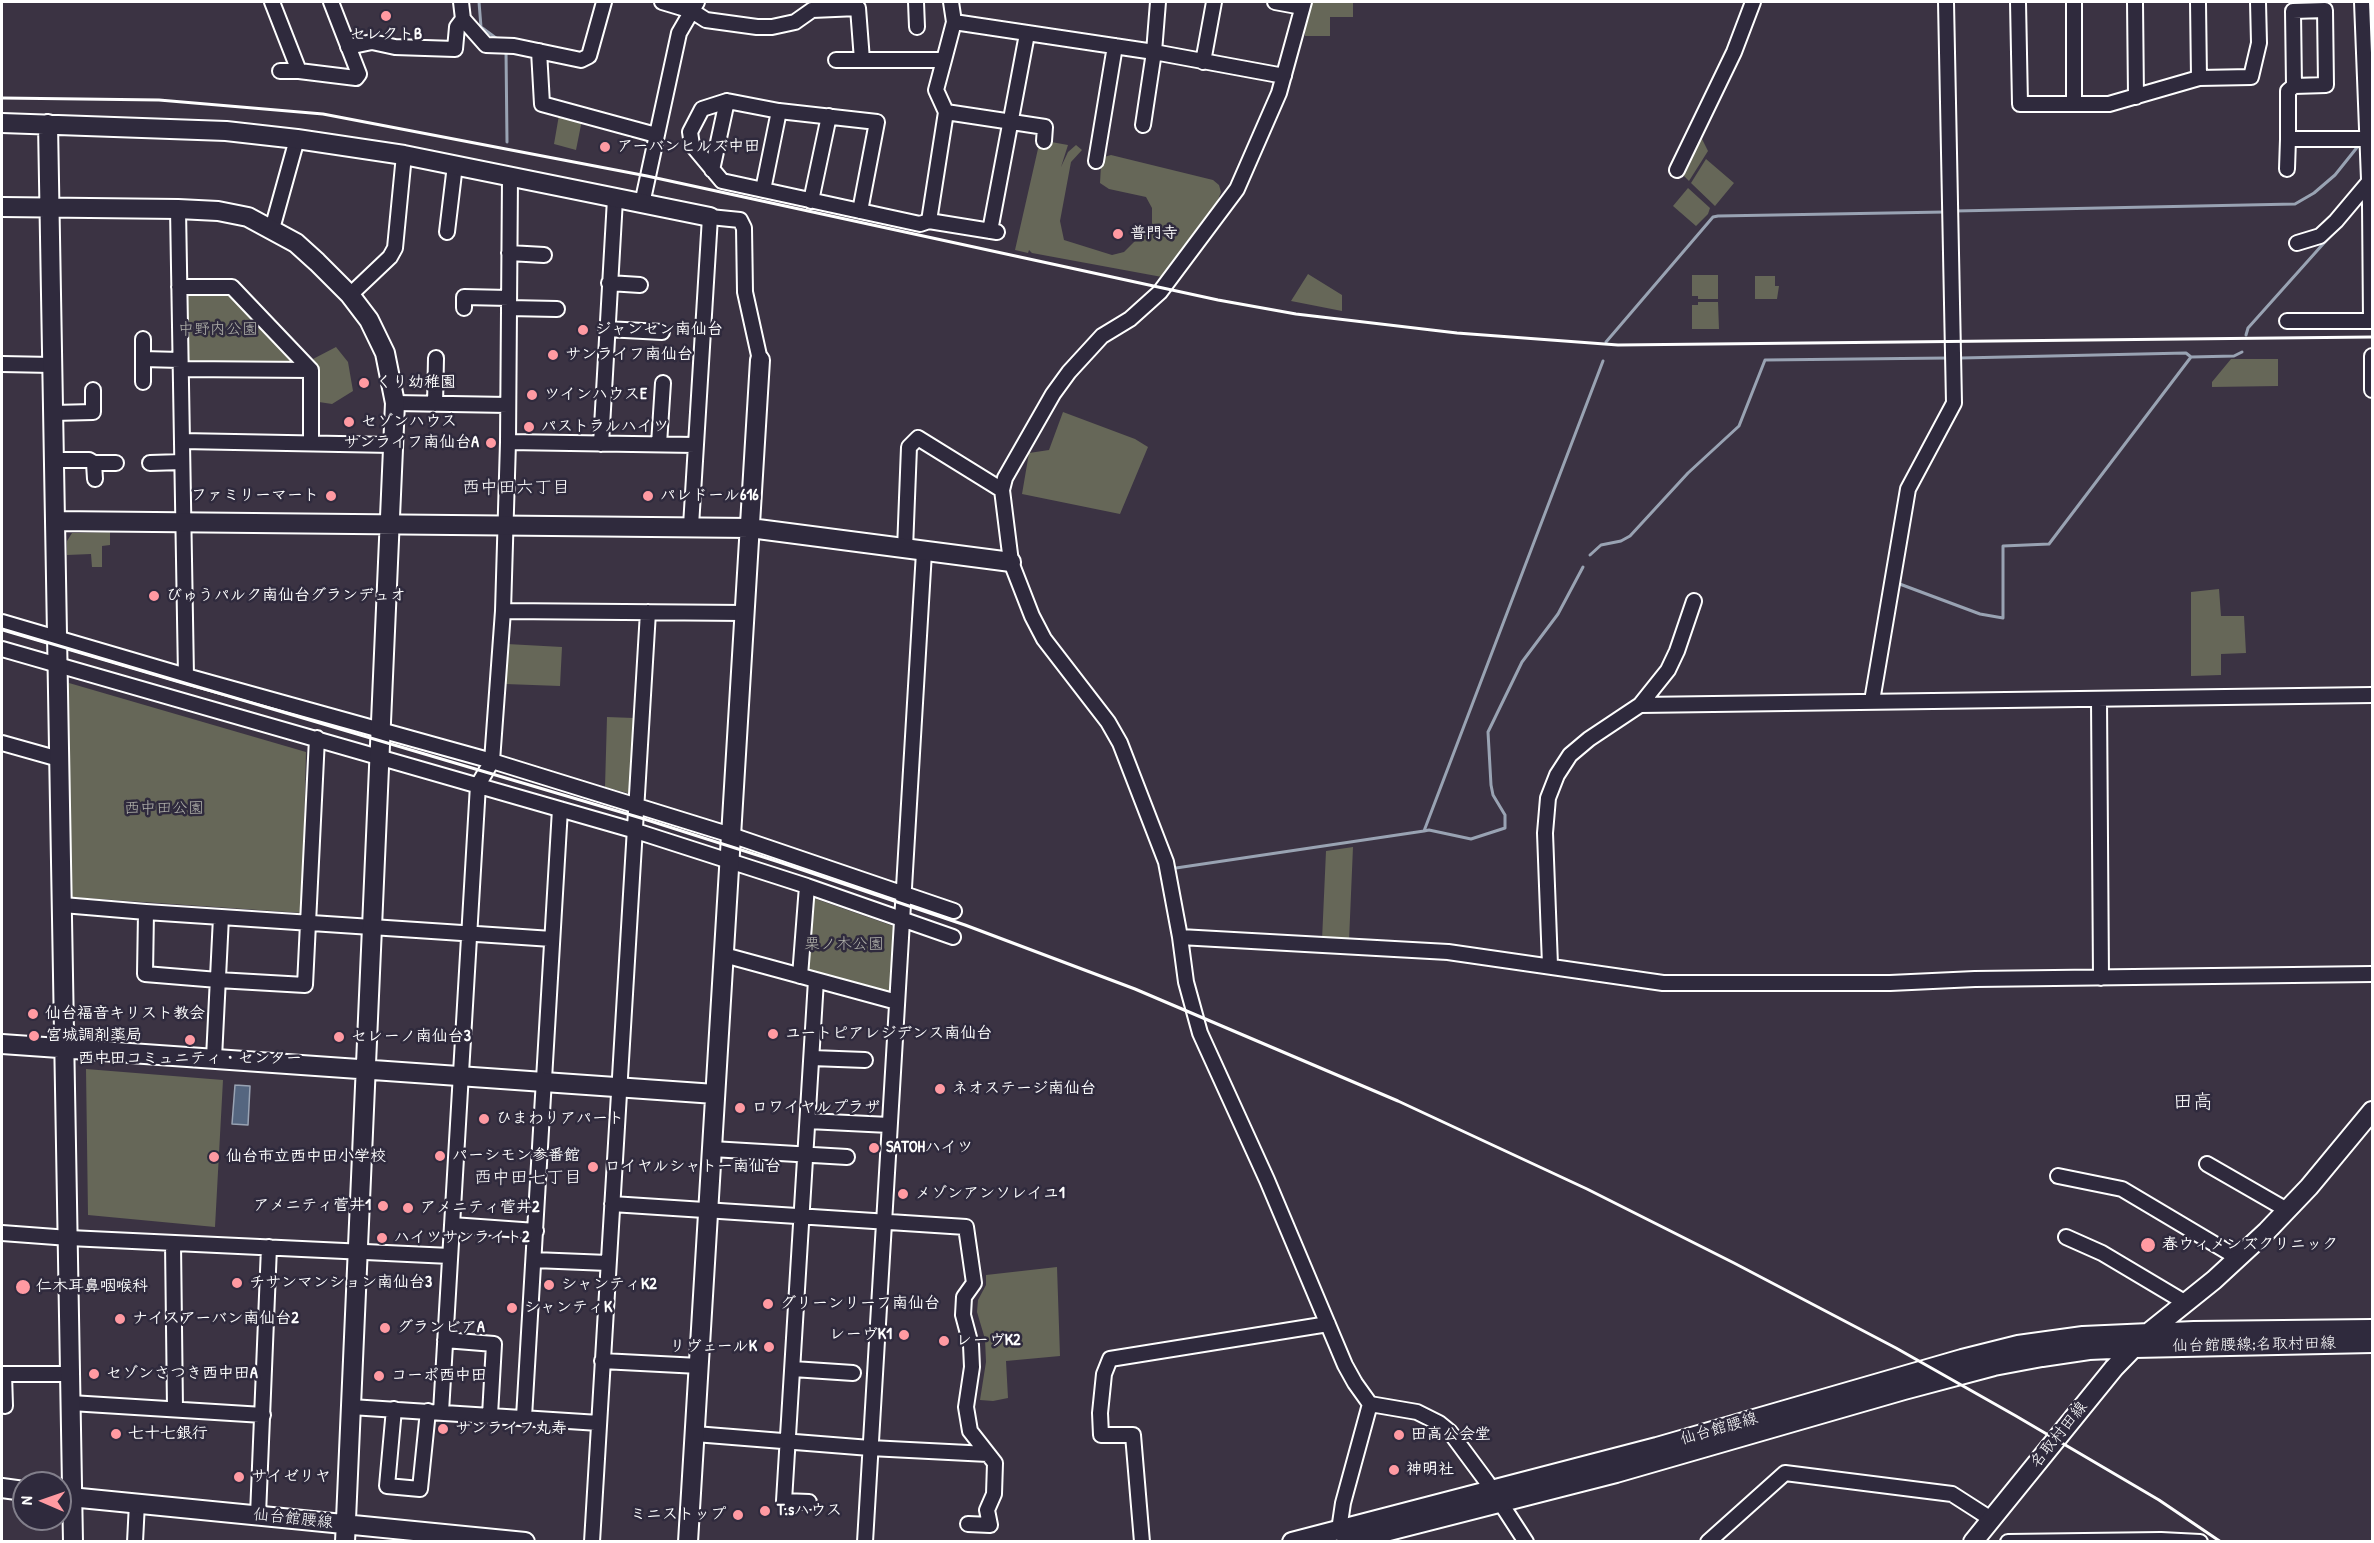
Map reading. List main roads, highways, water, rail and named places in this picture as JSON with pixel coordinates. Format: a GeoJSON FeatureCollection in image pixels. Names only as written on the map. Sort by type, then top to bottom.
{"type":"FeatureCollection","features":[{"type":"Feature","properties":{"kind":"water"},"geometry":{"type":"Polygon","coordinates":[[[235,1085],[250,1086],[248,1125],[232,1124],[235,1085]]]}},
{"type":"Feature","properties":{"kind":"waterway"},"geometry":{"type":"LineString","coordinates":[[479,2],[481,27],[500,41]]}},
{"type":"Feature","properties":{"kind":"waterway"},"geometry":{"type":"LineString","coordinates":[[506,50],[507,142]]}},
{"type":"Feature","properties":{"kind":"waterway"},"geometry":{"type":"LineString","coordinates":[[1955,211],[2295,204],[2314,193],[2335,175],[2359,145]]}},
{"type":"Feature","properties":{"kind":"waterway"},"geometry":{"type":"LineString","coordinates":[[1606,342],[1713,217],[1945,212]]}},
{"type":"Feature","properties":{"kind":"waterway"},"geometry":{"type":"LineString","coordinates":[[2246,335],[2248,328],[2332,234]]}},
{"type":"Feature","properties":{"kind":"waterway"},"geometry":{"type":"LineString","coordinates":[[1897,583],[1980,614],[2003,618],[2003,546],[2049,544],[2191,357],[2234,356],[2242,352]]}},
{"type":"Feature","properties":{"kind":"waterway"},"geometry":{"type":"LineString","coordinates":[[1959,364],[1961,358],[2186,353],[2191,357]]}},
{"type":"Feature","properties":{"kind":"waterway"},"geometry":{"type":"LineString","coordinates":[[1590,555],[1601,545],[1621,541],[1630,536],[1688,473],[1739,426],[1765,360],[1948,358]]}},
{"type":"Feature","properties":{"kind":"waterway"},"geometry":{"type":"LineString","coordinates":[[1176,868],[1424,831],[1603,361]]}},
{"type":"Feature","properties":{"kind":"waterway"},"geometry":{"type":"LineString","coordinates":[[1424,831],[1429,830],[1471,839],[1505,828],[1505,815],[1493,795],[1491,785],[1488,732],[1522,662],[1558,614],[1583,567]]}},
{"type":"Feature","properties":{"kind":"railway"},"geometry":{"type":"LineString","coordinates":[[2,98],[159,100],[323,114],[647,176],[1218,300],[1296,314],[1457,333],[1618,345],[2372,337]]}},
{"type":"Feature","properties":{"kind":"railway"},"geometry":{"type":"LineString","coordinates":[[2,629],[641,818],[965,925],[1135,989],[1398,1101],[1587,1189],[1734,1263],[1896,1348],[2016,1416],[2159,1500],[2221,1542]]}},
{"type":"Feature","properties":{"kind":"place","name":"セレクトB"},"geometry":{"type":"Point","coordinates":[386,16]}},
{"type":"Feature","properties":{"kind":"place","name":"アーバンヒルズ中田"},"geometry":{"type":"Point","coordinates":[605,147]}},
{"type":"Feature","properties":{"kind":"place","name":"普門寺"},"geometry":{"type":"Point","coordinates":[1118,234]}},
{"type":"Feature","properties":{"kind":"place","name":"ジャンセン南仙台"},"geometry":{"type":"Point","coordinates":[583,330]}},
{"type":"Feature","properties":{"kind":"place","name":"サンライフ南仙台"},"geometry":{"type":"Point","coordinates":[553,355]}},
{"type":"Feature","properties":{"kind":"place","name":"くり幼稚園"},"geometry":{"type":"Point","coordinates":[364,383]}},
{"type":"Feature","properties":{"kind":"place","name":"ツインハウスE"},"geometry":{"type":"Point","coordinates":[532,395]}},
{"type":"Feature","properties":{"kind":"place","name":"セゾンハウス"},"geometry":{"type":"Point","coordinates":[349,422]}},
{"type":"Feature","properties":{"kind":"place","name":"パストラルハイツ"},"geometry":{"type":"Point","coordinates":[529,427]}},
{"type":"Feature","properties":{"kind":"place","name":"サンライフ南仙台A"},"geometry":{"type":"Point","coordinates":[491,443]}},
{"type":"Feature","properties":{"kind":"place","name":"ファミリーマート"},"geometry":{"type":"Point","coordinates":[331,496]}},
{"type":"Feature","properties":{"kind":"place","name":"パレドール616"},"geometry":{"type":"Point","coordinates":[648,496]}},
{"type":"Feature","properties":{"kind":"place","name":"びゅうパルク南仙台グランデュオ"},"geometry":{"type":"Point","coordinates":[154,596]}},
{"type":"Feature","properties":{"kind":"place","name":"仙台福音キリスト教会"},"geometry":{"type":"Point","coordinates":[33,1014]}},
{"type":"Feature","properties":{"kind":"place","name":"ユートピアレジデンス南仙台"},"geometry":{"type":"Point","coordinates":[773,1034]}},
{"type":"Feature","properties":{"kind":"place","name":"宮城調剤薬局"},"geometry":{"type":"Point","coordinates":[34,1036]}},
{"type":"Feature","properties":{"kind":"place","name":"セレーノ南仙台3"},"geometry":{"type":"Point","coordinates":[339,1037]}},
{"type":"Feature","properties":{"kind":"place","name":"西中田コミュニティ・センター"},"geometry":{"type":"Point","coordinates":[190,1040]}},
{"type":"Feature","properties":{"kind":"place","name":"ネオステージ南仙台"},"geometry":{"type":"Point","coordinates":[940,1089]}},
{"type":"Feature","properties":{"kind":"place","name":"ロワイヤルプラザ"},"geometry":{"type":"Point","coordinates":[740,1108]}},
{"type":"Feature","properties":{"kind":"place","name":"ひまわりアパート"},"geometry":{"type":"Point","coordinates":[484,1119]}},
{"type":"Feature","properties":{"kind":"place","name":"SATOHハイツ"},"geometry":{"type":"Point","coordinates":[874,1148]}},
{"type":"Feature","properties":{"kind":"place","name":"パーシモン参番館"},"geometry":{"type":"Point","coordinates":[440,1156]}},
{"type":"Feature","properties":{"kind":"place","name":"仙台市立西中田小学校"},"geometry":{"type":"Point","coordinates":[214,1157]}},
{"type":"Feature","properties":{"kind":"place","name":"ロイヤルシャトー南仙台"},"geometry":{"type":"Point","coordinates":[593,1167]}},
{"type":"Feature","properties":{"kind":"place","name":"メゾンアンソレイユ1"},"geometry":{"type":"Point","coordinates":[903,1194]}},
{"type":"Feature","properties":{"kind":"place","name":"アメニティ菅井1"},"geometry":{"type":"Point","coordinates":[383,1206]}},
{"type":"Feature","properties":{"kind":"place","name":"アメニティ菅井2"},"geometry":{"type":"Point","coordinates":[408,1208]}},
{"type":"Feature","properties":{"kind":"place","name":"ハイツサンライト2"},"geometry":{"type":"Point","coordinates":[382,1238]}},
{"type":"Feature","properties":{"kind":"place","name":"春ウィメンズクリニック"},"geometry":{"type":"Point","coordinates":[2148,1245]}},
{"type":"Feature","properties":{"kind":"place","name":"チサンマンション南仙台3"},"geometry":{"type":"Point","coordinates":[237,1283]}},
{"type":"Feature","properties":{"kind":"place","name":"シャンティK2"},"geometry":{"type":"Point","coordinates":[549,1285]}},
{"type":"Feature","properties":{"kind":"place","name":"仁木耳鼻咽喉科"},"geometry":{"type":"Point","coordinates":[23,1287]}},
{"type":"Feature","properties":{"kind":"place","name":"グリーンリーフ南仙台"},"geometry":{"type":"Point","coordinates":[768,1304]}},
{"type":"Feature","properties":{"kind":"place","name":"シャンティK"},"geometry":{"type":"Point","coordinates":[512,1308]}},
{"type":"Feature","properties":{"kind":"place","name":"ナイスアーバン南仙台2"},"geometry":{"type":"Point","coordinates":[120,1319]}},
{"type":"Feature","properties":{"kind":"place","name":"グランビアA"},"geometry":{"type":"Point","coordinates":[385,1328]}},
{"type":"Feature","properties":{"kind":"place","name":"レーヴK1"},"geometry":{"type":"Point","coordinates":[904,1335]}},
{"type":"Feature","properties":{"kind":"place","name":"レーヴK2"},"geometry":{"type":"Point","coordinates":[944,1341]}},
{"type":"Feature","properties":{"kind":"place","name":"リヴェールK"},"geometry":{"type":"Point","coordinates":[769,1347]}},
{"type":"Feature","properties":{"kind":"place","name":"セゾンさつき西中田A"},"geometry":{"type":"Point","coordinates":[94,1374]}},
{"type":"Feature","properties":{"kind":"place","name":"コーポ西中田"},"geometry":{"type":"Point","coordinates":[379,1376]}},
{"type":"Feature","properties":{"kind":"place","name":"サンライフ丸寿"},"geometry":{"type":"Point","coordinates":[443,1429]}},
{"type":"Feature","properties":{"kind":"place","name":"七十七銀行"},"geometry":{"type":"Point","coordinates":[116,1434]}},
{"type":"Feature","properties":{"kind":"place","name":"田高公会堂"},"geometry":{"type":"Point","coordinates":[1399,1435]}},
{"type":"Feature","properties":{"kind":"place","name":"神明社"},"geometry":{"type":"Point","coordinates":[1394,1470]}},
{"type":"Feature","properties":{"kind":"place","name":"サイゼリヤ"},"geometry":{"type":"Point","coordinates":[239,1477]}},
{"type":"Feature","properties":{"kind":"place","name":"T.sハウス"},"geometry":{"type":"Point","coordinates":[765,1511]}},
{"type":"Feature","properties":{"kind":"place","name":"ミニストップ"},"geometry":{"type":"Point","coordinates":[738,1515]}},
{"type":"Feature","properties":{"kind":"district","name":"西中田六丁目"},"geometry":{"type":"Point","coordinates":[516,488]}},
{"type":"Feature","properties":{"kind":"district","name":"田高"},"geometry":{"type":"Point","coordinates":[2193,1103]}},
{"type":"Feature","properties":{"kind":"district","name":"西中田七丁目"},"geometry":{"type":"Point","coordinates":[528,1178]}},
{"type":"Feature","properties":{"kind":"park label","name":"中野内公園"},"geometry":{"type":"Point","coordinates":[218,330]}},
{"type":"Feature","properties":{"kind":"park label","name":"西中田公園"},"geometry":{"type":"Point","coordinates":[164,809]}},
{"type":"Feature","properties":{"kind":"park label","name":"栗ノ木公園"},"geometry":{"type":"Point","coordinates":[844,945]}}]}
